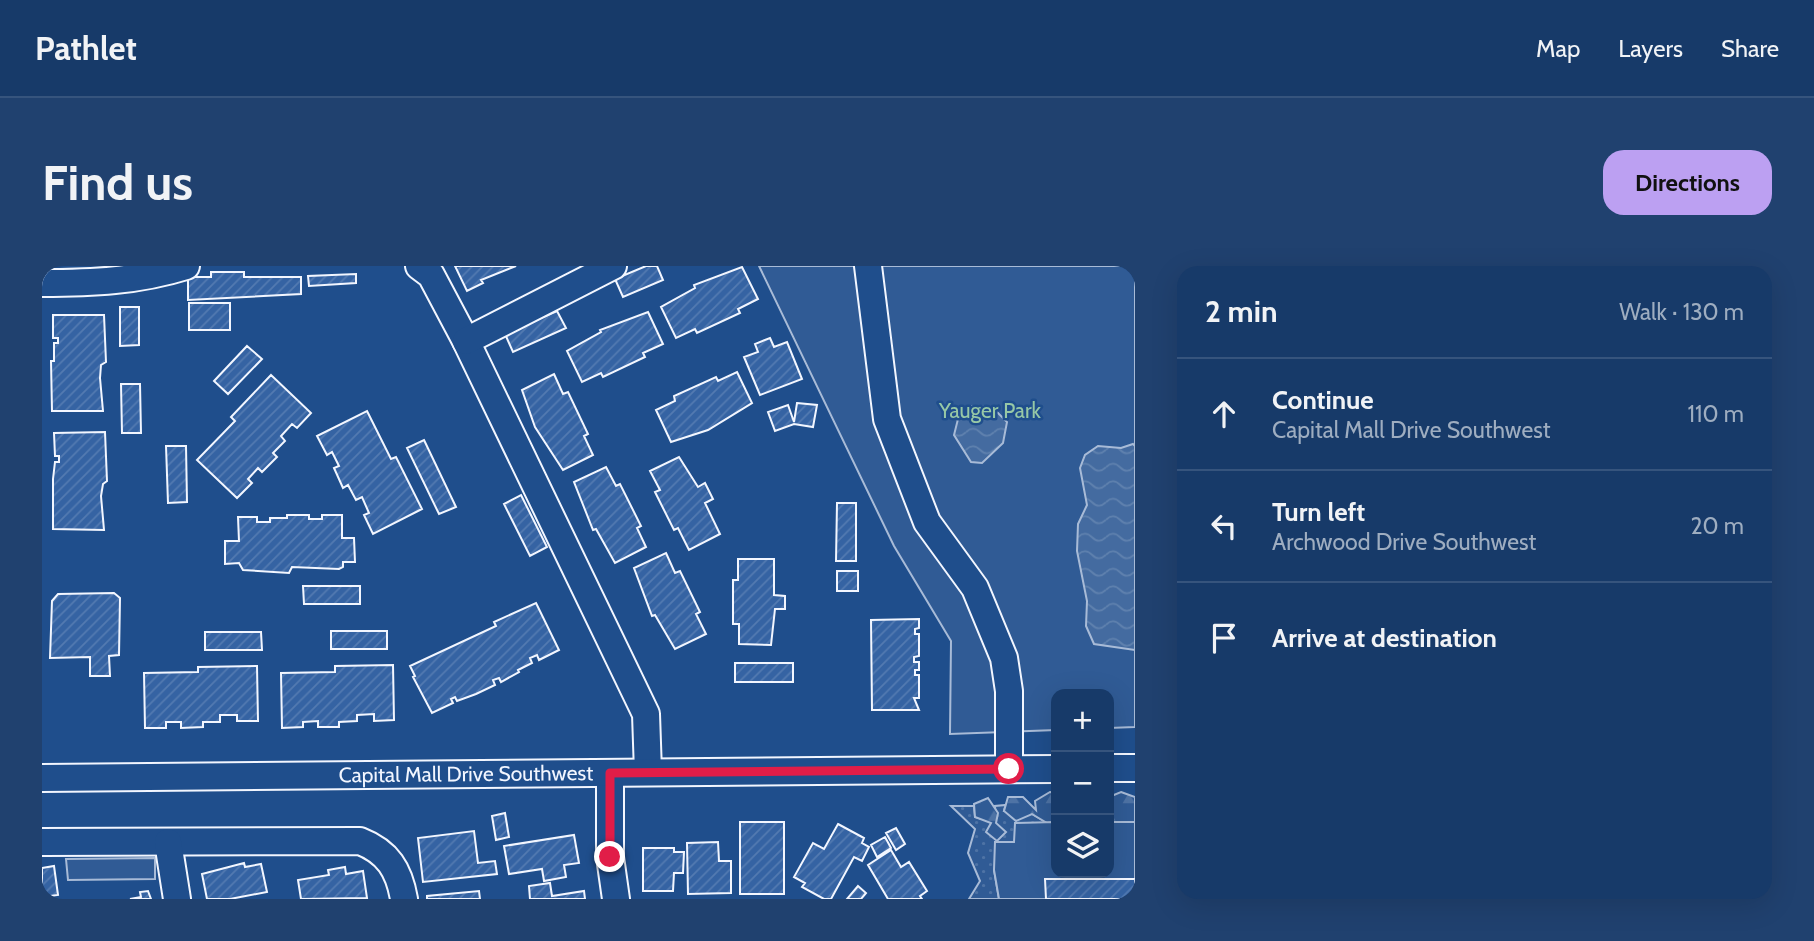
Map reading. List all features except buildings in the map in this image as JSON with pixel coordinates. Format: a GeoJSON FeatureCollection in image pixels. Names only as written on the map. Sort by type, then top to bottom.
{"type":"FeatureCollection","features":[{"type":"Feature","properties":{"kind":"street"},"geometry":{"type":"LineString","coordinates":[[42,284],[107,282],[152,277],[186,266]]}},
{"type":"Feature","properties":{"kind":"street"},"geometry":{"type":"LineString","coordinates":[[419,266],[431,275],[466,341],[646,714],[648,772]]}},
{"type":"Feature","properties":{"kind":"street"},"geometry":{"type":"LineString","coordinates":[[466,341],[613,266]]}},
{"type":"Feature","properties":{"kind":"street"},"geometry":{"type":"LineString","coordinates":[[868,266],[887,419],[926,522],[975,588],[1004,658],[1009,691],[1009,769]]}},
{"type":"Feature","properties":{"kind":"street"},"geometry":{"type":"LineString","coordinates":[[1114,768],[1135,768]]}},
{"type":"Feature","properties":{"kind":"street","name":"Capital Mall Drive Southwest"},"geometry":{"type":"LineString","coordinates":[[42,778],[1051,769]]}},
{"type":"Feature","properties":{"kind":"street"},"geometry":{"type":"LineString","coordinates":[[610,773],[610,857],[617,899]]}},
{"type":"Feature","properties":{"kind":"street"},"geometry":{"type":"LineString","coordinates":[[42,842],[360,841],[383,853],[394,865],[404,899]]}},
{"type":"Feature","properties":{"kind":"street"},"geometry":{"type":"LineString","coordinates":[[168,842],[177,899]]}},
{"type":"Feature","properties":{"kind":"green space"},"geometry":{"type":"Polygon","coordinates":[[[1051,792],[1051,823],[1032,814],[1016,821],[1004,811],[1008,797],[1023,797],[1036,810],[1035,801],[1051,792]]]}},
{"type":"Feature","properties":{"kind":"green space"},"geometry":{"type":"Polygon","coordinates":[[[1121,792],[1135,797],[1135,822],[1114,822],[1114,795],[1121,792]]]}},
{"type":"Feature","properties":{"kind":"green space"},"geometry":{"type":"Polygon","coordinates":[[[988,798],[998,813],[996,823],[1006,832],[997,841],[986,832],[991,823],[975,817],[974,804],[988,798]]]}},
{"type":"Feature","properties":{"kind":"green space"},"geometry":{"type":"Polygon","coordinates":[[[1006,805],[1004,811],[1032,814],[1047,823],[1014,842],[994,870],[999,899],[969,899],[980,881],[968,853],[975,829],[951,806],[974,806],[975,817],[996,823],[995,806],[1006,805]]]}},
{"type":"Feature","properties":{"kind":"shaded area","name":"Yauger Park"},"geometry":{"type":"Polygon","coordinates":[[[759,266],[1135,266],[1135,727],[1114,728],[1114,689],[1051,689],[1051,730],[950,734],[951,641],[894,546],[759,266]]]}},
{"type":"Feature","properties":{"kind":"shaded area"},"geometry":{"type":"Polygon","coordinates":[[[1051,822],[1051,878],[1114,878],[1114,822],[1135,822],[1135,879],[1046,879],[1046,899],[999,899],[994,870],[995,842],[1014,842],[1015,823],[1051,822]]]}},
{"type":"Feature","properties":{"kind":"shaded area"},"geometry":{"type":"Polygon","coordinates":[[[155,858],[155,879],[68,880],[66,859],[155,858]]]}},
{"type":"Feature","properties":{"kind":"water"},"geometry":{"type":"Polygon","coordinates":[[[972,406],[992,407],[1007,422],[1003,443],[982,463],[971,462],[954,435],[959,415],[972,406]]]}},
{"type":"Feature","properties":{"kind":"water"},"geometry":{"type":"Polygon","coordinates":[[[1133,444],[1135,650],[1094,644],[1086,626],[1087,601],[1077,551],[1078,524],[1087,505],[1080,468],[1085,455],[1098,446],[1121,448],[1133,444]]]}},
{"type":"Feature","properties":{"kind":"route"},"geometry":{"type":"LineString","coordinates":[[610,857],[610,773],[1009,769]]}}]}
